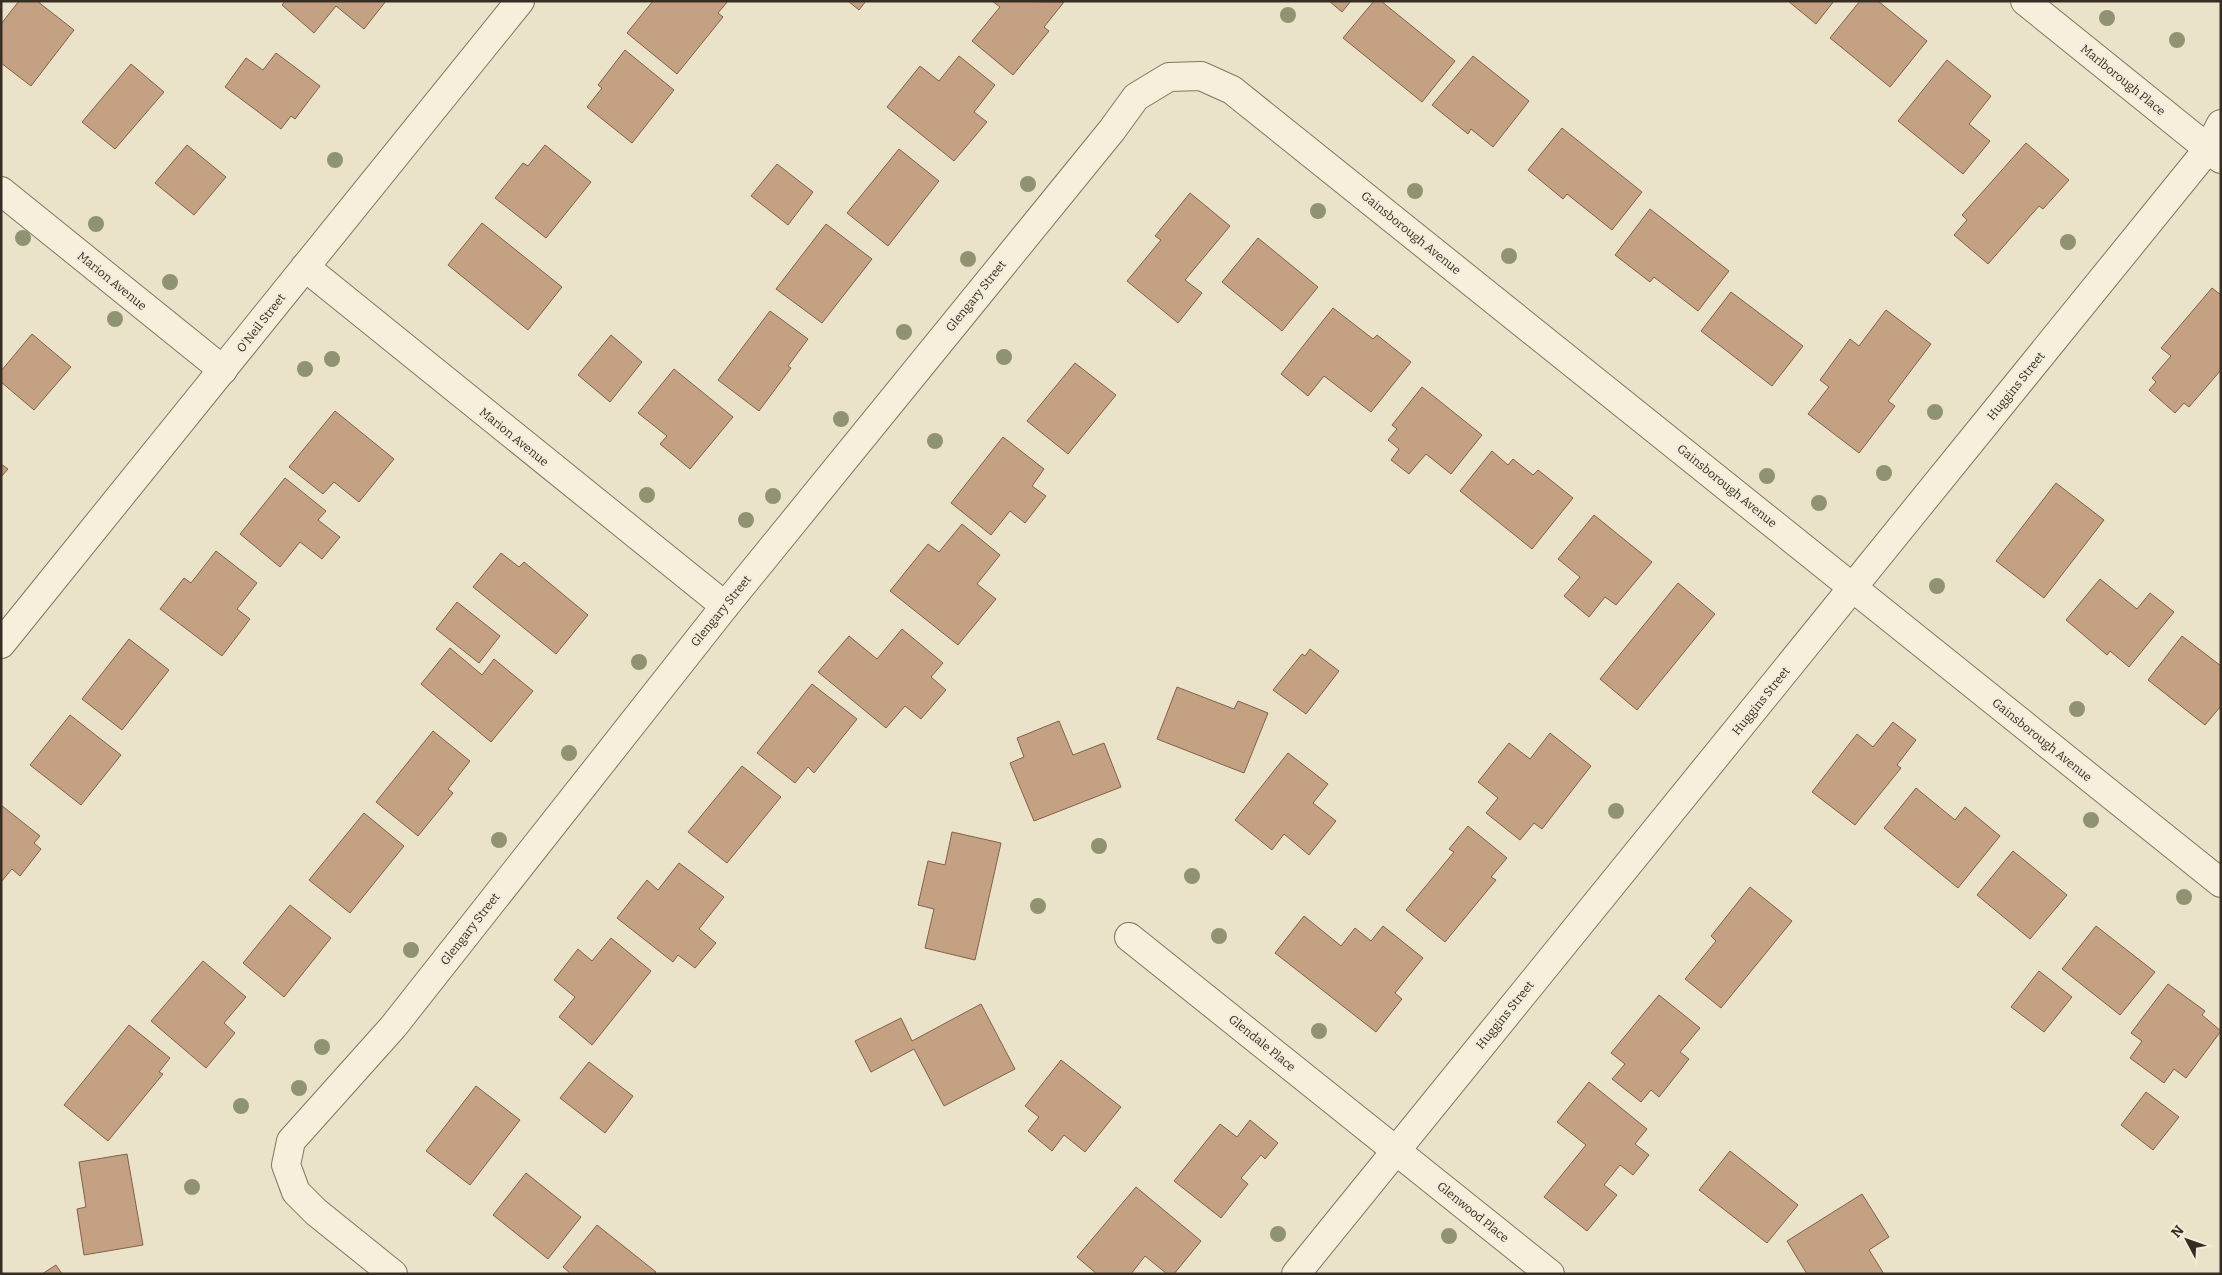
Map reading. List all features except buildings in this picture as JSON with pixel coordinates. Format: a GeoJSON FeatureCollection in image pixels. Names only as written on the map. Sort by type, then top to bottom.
{"type":"FeatureCollection","features":[{"type":"Feature","properties":{"kind":"street","name":"O'Neil Street"},"geometry":{"type":"LineString","coordinates":[[1,644],[520,1]]}},
{"type":"Feature","properties":{"kind":"street","name":"Marlborough Place"},"geometry":{"type":"LineString","coordinates":[[2026,1],[2214,154]]}},
{"type":"Feature","properties":{"kind":"street","name":"Glengary Street"},"geometry":{"type":"LineString","coordinates":[[393,1274],[316,1212],[296,1192],[286,1165],[291,1141],[393,1027],[724,606],[1112,130],[1136,96],[1169,77],[1201,76],[1232,90]]}},
{"type":"Feature","properties":{"kind":"street","name":"Gainsborough Avenue"},"geometry":{"type":"LineString","coordinates":[[1232,90],[2221,883]]}},
{"type":"Feature","properties":{"kind":"street","name":"Huggins Street"},"geometry":{"type":"LineString","coordinates":[[1296,1274],[1395,1149],[1853,588],[2214,154],[2221,124]]}},
{"type":"Feature","properties":{"kind":"street","name":"Marion Avenue"},"geometry":{"type":"LineString","coordinates":[[1,191],[223,370]]}},
{"type":"Feature","properties":{"kind":"street","name":"Marion Avenue"},"geometry":{"type":"LineString","coordinates":[[304,268],[724,606]]}},
{"type":"Feature","properties":{"kind":"street","name":"Glendale Place"},"geometry":{"type":"LineString","coordinates":[[1129,937],[1395,1149]]}},
{"type":"Feature","properties":{"kind":"street","name":"Glenwood Place"},"geometry":{"type":"LineString","coordinates":[[1395,1149],[1550,1274]]}}]}
